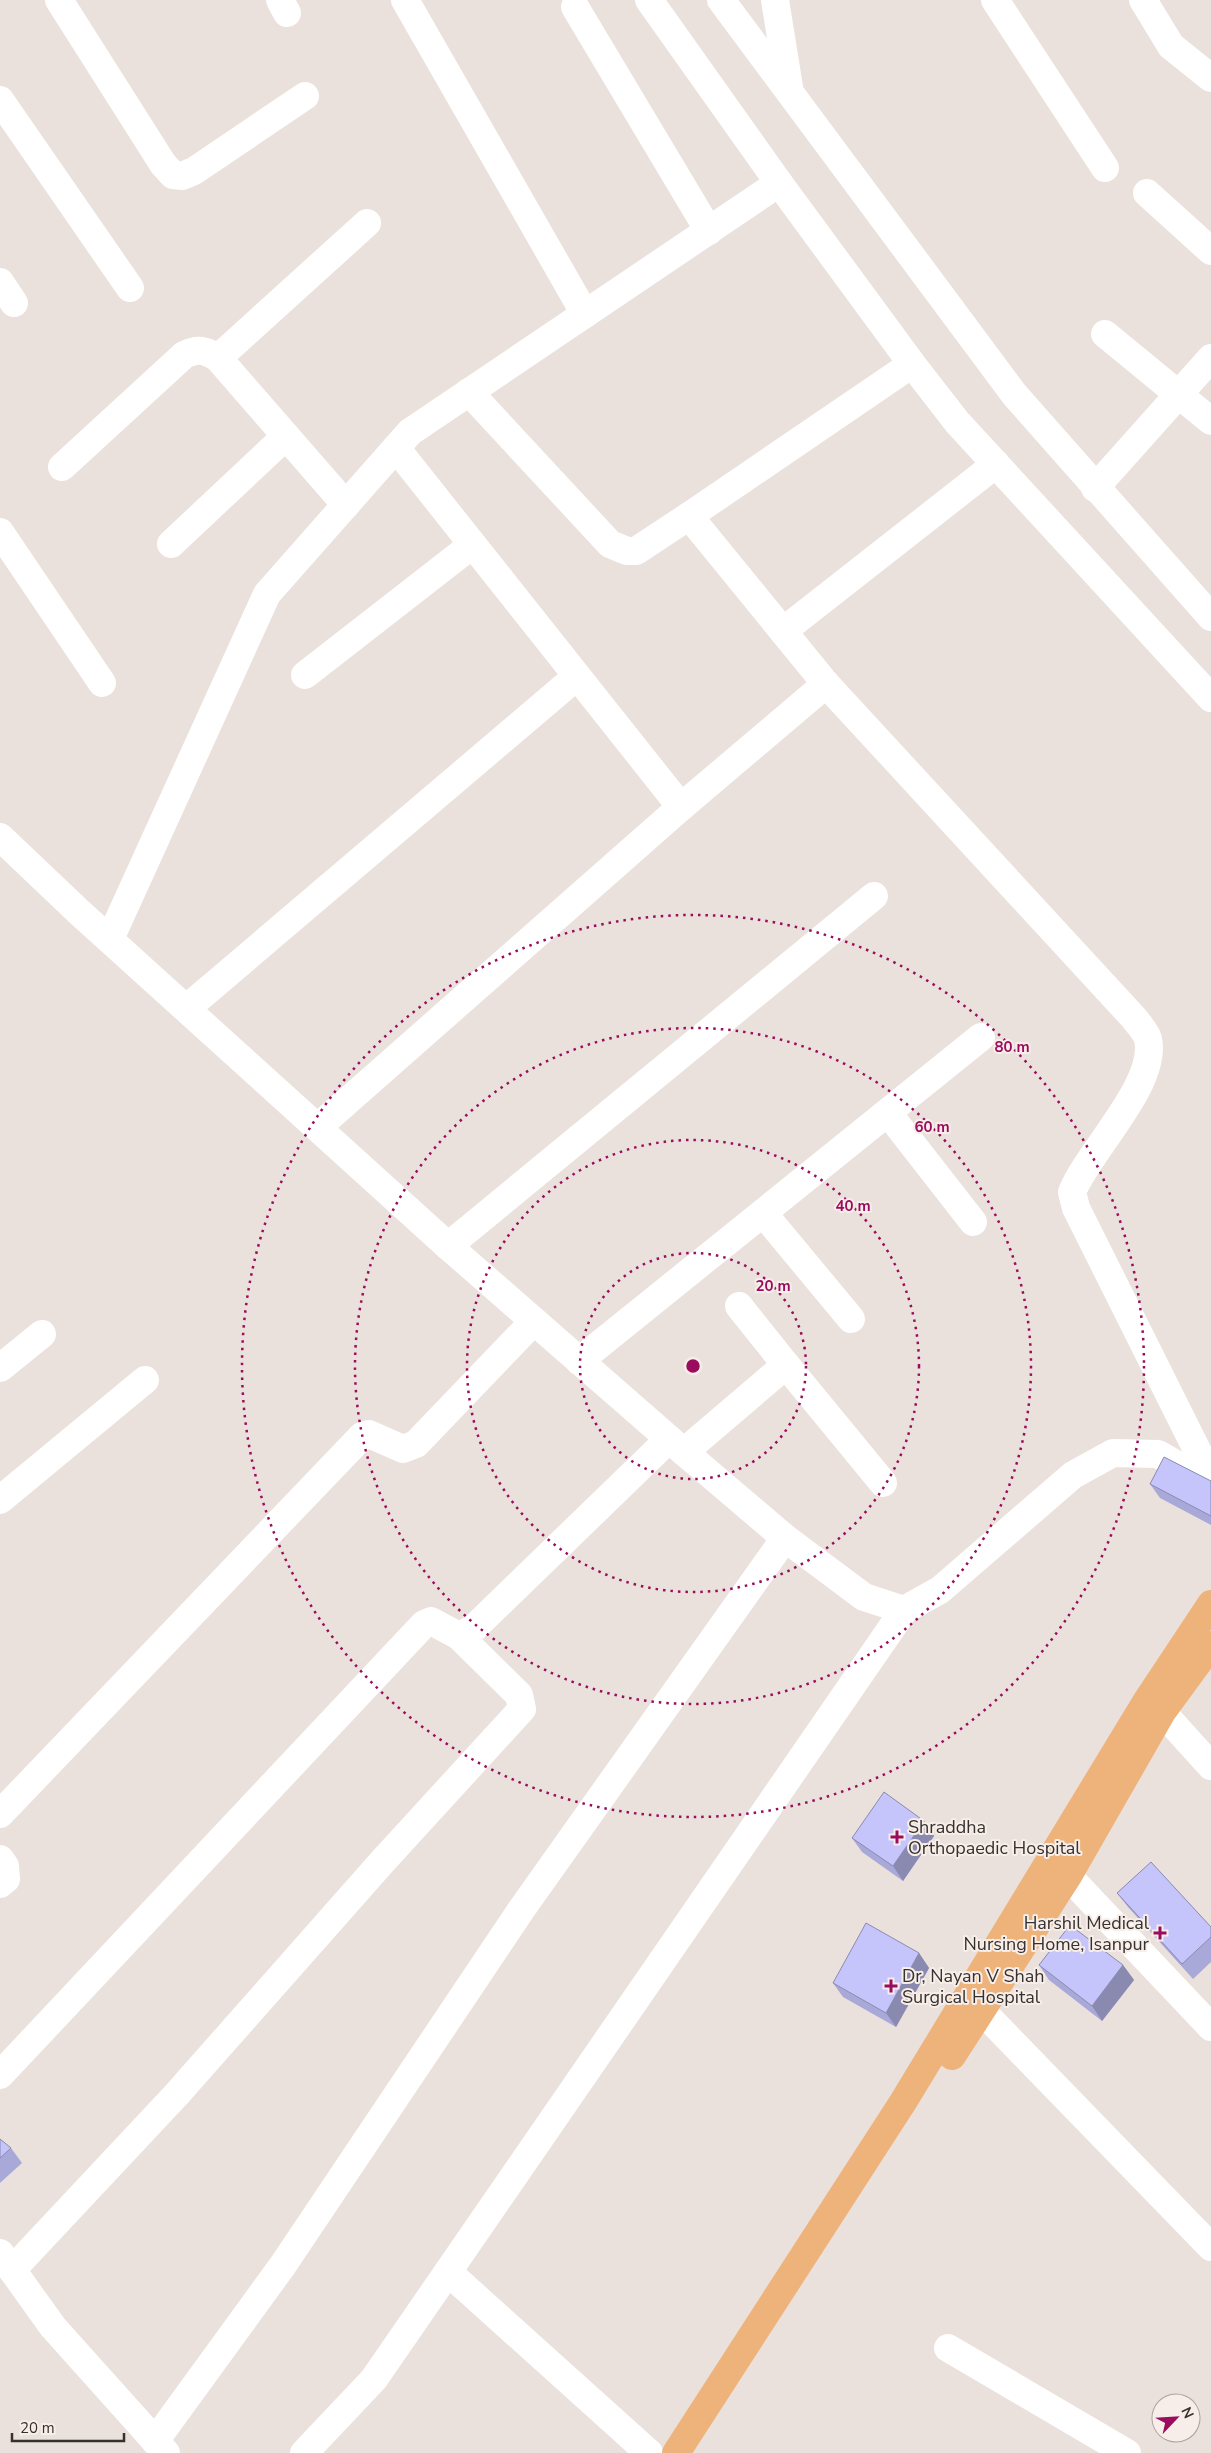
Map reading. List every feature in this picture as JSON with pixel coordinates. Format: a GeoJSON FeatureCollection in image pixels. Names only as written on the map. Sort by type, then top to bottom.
{"type":"FeatureCollection","features":[{"type":"Feature","properties":{"kind":"main road"},"geometry":{"type":"LineString","coordinates":[[676,2453],[903,2102],[1146,1702],[1211,1604]]}},
{"type":"Feature","properties":{"kind":"main road"},"geometry":{"type":"LineString","coordinates":[[698,2453],[1068,1876],[1162,1712],[1211,1645]]}},
{"type":"Feature","properties":{"kind":"street"},"geometry":{"type":"LineString","coordinates":[[59,0],[163,164],[173,175],[182,176],[194,172],[304,96]]}},
{"type":"Feature","properties":{"kind":"street"},"geometry":{"type":"LineString","coordinates":[[405,0],[584,314]]}},
{"type":"Feature","properties":{"kind":"street"},"geometry":{"type":"LineString","coordinates":[[649,0],[779,183],[957,422],[1211,698]]}},
{"type":"Feature","properties":{"kind":"street"},"geometry":{"type":"LineString","coordinates":[[721,0],[1014,394],[1095,488],[1211,617]]}},
{"type":"Feature","properties":{"kind":"street"},"geometry":{"type":"LineString","coordinates":[[775,0],[790,92]]}},
{"type":"Feature","properties":{"kind":"street"},"geometry":{"type":"LineString","coordinates":[[995,0],[1105,168]]}},
{"type":"Feature","properties":{"kind":"street"},"geometry":{"type":"LineString","coordinates":[[1143,0],[1172,46],[1211,78]]}},
{"type":"Feature","properties":{"kind":"street"},"geometry":{"type":"LineString","coordinates":[[575,7],[709,231]]}},
{"type":"Feature","properties":{"kind":"street"},"geometry":{"type":"LineString","coordinates":[[0,100],[130,288]]}},
{"type":"Feature","properties":{"kind":"street"},"geometry":{"type":"LineString","coordinates":[[110,939],[267,594],[346,504],[410,432],[779,183]]}},
{"type":"Feature","properties":{"kind":"street"},"geometry":{"type":"LineString","coordinates":[[1147,193],[1211,251]]}},
{"type":"Feature","properties":{"kind":"street"},"geometry":{"type":"LineString","coordinates":[[218,358],[367,223]]}},
{"type":"Feature","properties":{"kind":"street"},"geometry":{"type":"LineString","coordinates":[[1105,334],[1211,421]]}},
{"type":"Feature","properties":{"kind":"street"},"geometry":{"type":"LineString","coordinates":[[62,467],[184,355],[193,350],[206,350],[218,358],[346,504]]}},
{"type":"Feature","properties":{"kind":"street"},"geometry":{"type":"LineString","coordinates":[[1095,488],[1211,358]]}},
{"type":"Feature","properties":{"kind":"street"},"geometry":{"type":"LineString","coordinates":[[469,392],[610,544],[627,551],[636,551],[912,364]]}},
{"type":"Feature","properties":{"kind":"street"},"geometry":{"type":"LineString","coordinates":[[171,544],[286,436]]}},
{"type":"Feature","properties":{"kind":"street"},"geometry":{"type":"LineString","coordinates":[[396,448],[681,807]]}},
{"type":"Feature","properties":{"kind":"street"},"geometry":{"type":"LineString","coordinates":[[783,631],[996,464]]}},
{"type":"Feature","properties":{"kind":"street"},"geometry":{"type":"LineString","coordinates":[[689,516],[826,684],[1133,1017],[1148,1038],[1149,1060],[1141,1081],[1072,1192],[1076,1208],[1211,1478]]}},
{"type":"Feature","properties":{"kind":"street"},"geometry":{"type":"LineString","coordinates":[[0,532],[102,683]]}},
{"type":"Feature","properties":{"kind":"street"},"geometry":{"type":"LineString","coordinates":[[305,675],[472,545]]}},
{"type":"Feature","properties":{"kind":"street"},"geometry":{"type":"LineString","coordinates":[[187,1008],[576,676]]}},
{"type":"Feature","properties":{"kind":"street"},"geometry":{"type":"LineString","coordinates":[[318,1127],[681,807],[826,684]]}},
{"type":"Feature","properties":{"kind":"street"},"geometry":{"type":"LineString","coordinates":[[0,837],[448,1246],[676,1446],[785,1538],[864,1597],[904,1610]]}},
{"type":"Feature","properties":{"kind":"street"},"geometry":{"type":"LineString","coordinates":[[448,1246],[874,896]]}},
{"type":"Feature","properties":{"kind":"street"},"geometry":{"type":"LineString","coordinates":[[579,1360],[981,1037]]}},
{"type":"Feature","properties":{"kind":"street"},"geometry":{"type":"LineString","coordinates":[[888,1112],[973,1222]]}},
{"type":"Feature","properties":{"kind":"street"},"geometry":{"type":"LineString","coordinates":[[762,1213],[851,1319]]}},
{"type":"Feature","properties":{"kind":"street"},"geometry":{"type":"LineString","coordinates":[[739,1306],[883,1483]]}},
{"type":"Feature","properties":{"kind":"street"},"geometry":{"type":"LineString","coordinates":[[0,1814],[362,1436],[369,1434],[404,1449],[416,1444],[534,1321]]}},
{"type":"Feature","properties":{"kind":"street"},"geometry":{"type":"LineString","coordinates":[[0,1368],[42,1334]]}},
{"type":"Feature","properties":{"kind":"street"},"geometry":{"type":"LineString","coordinates":[[459,1636],[474,1628],[676,1446],[786,1365]]}},
{"type":"Feature","properties":{"kind":"street"},"geometry":{"type":"LineString","coordinates":[[0,1500],[145,1380]]}},
{"type":"Feature","properties":{"kind":"street"},"geometry":{"type":"LineString","coordinates":[[304,2453],[374,2378],[904,1610],[940,1590],[1073,1475],[1113,1453],[1158,1454],[1211,1484]]}},
{"type":"Feature","properties":{"kind":"street"},"geometry":{"type":"LineString","coordinates":[[0,2075],[416,1631],[431,1622],[459,1636],[519,1695],[522,1709],[382,1862],[177,2094],[6,2262],[53,2327],[161,2447],[521,1910],[785,1538]]}},
{"type":"Feature","properties":{"kind":"street"},"geometry":{"type":"LineString","coordinates":[[1162,1712],[1211,1766]]}},
{"type":"Feature","properties":{"kind":"street"},"geometry":{"type":"LineString","coordinates":[[0,1859],[5,1866],[6,1879],[0,1884]]}},
{"type":"Feature","properties":{"kind":"street"},"geometry":{"type":"LineString","coordinates":[[1068,1876],[1211,2027]]}},
{"type":"Feature","properties":{"kind":"street"},"geometry":{"type":"LineString","coordinates":[[981,2010],[1211,2247]]}},
{"type":"Feature","properties":{"kind":"street"},"geometry":{"type":"LineString","coordinates":[[448,2272],[649,2453]]}},
{"type":"Feature","properties":{"kind":"street"},"geometry":{"type":"LineString","coordinates":[[948,2348],[1127,2453]]}},
{"type":"Feature","properties":{"kind":"building"},"geometry":{"type":"Polygon","coordinates":[[[1164,1457],[1211,1481],[1211,1516],[1150,1484],[1164,1457]]]}},
{"type":"Feature","properties":{"kind":"building"},"geometry":{"type":"Polygon","coordinates":[[[884,1792],[924,1821],[893,1866],[852,1838],[884,1792]]]}},
{"type":"Feature","properties":{"kind":"building"},"geometry":{"type":"Polygon","coordinates":[[[1151,1862],[1211,1927],[1211,1937],[1182,1964],[1117,1893],[1151,1862]]]}},
{"type":"Feature","properties":{"kind":"building"},"geometry":{"type":"Polygon","coordinates":[[[866,1923],[919,1953],[886,2013],[833,1983],[866,1923]]]}},
{"type":"Feature","properties":{"kind":"building"},"geometry":{"type":"Polygon","coordinates":[[[1070,1925],[1123,1965],[1092,2006],[1039,1965],[1070,1925]]]}},
{"type":"Feature","properties":{"kind":"building"},"geometry":{"type":"Polygon","coordinates":[[[0,2139],[11,2148],[0,2158],[0,2139]]]}},
{"type":"Feature","properties":{"kind":"place","name":"Shraddha Orthopaedic Hospital"},"geometry":{"type":"Point","coordinates":[897,1837]}},
{"type":"Feature","properties":{"kind":"place","name":"Harshil Medical Nursing Home, Isanpur"},"geometry":{"type":"Point","coordinates":[1160,1933]}},
{"type":"Feature","properties":{"kind":"place","name":"Dr, Nayan V Shah Surgical Hospital"},"geometry":{"type":"Point","coordinates":[891,1986]}}]}
